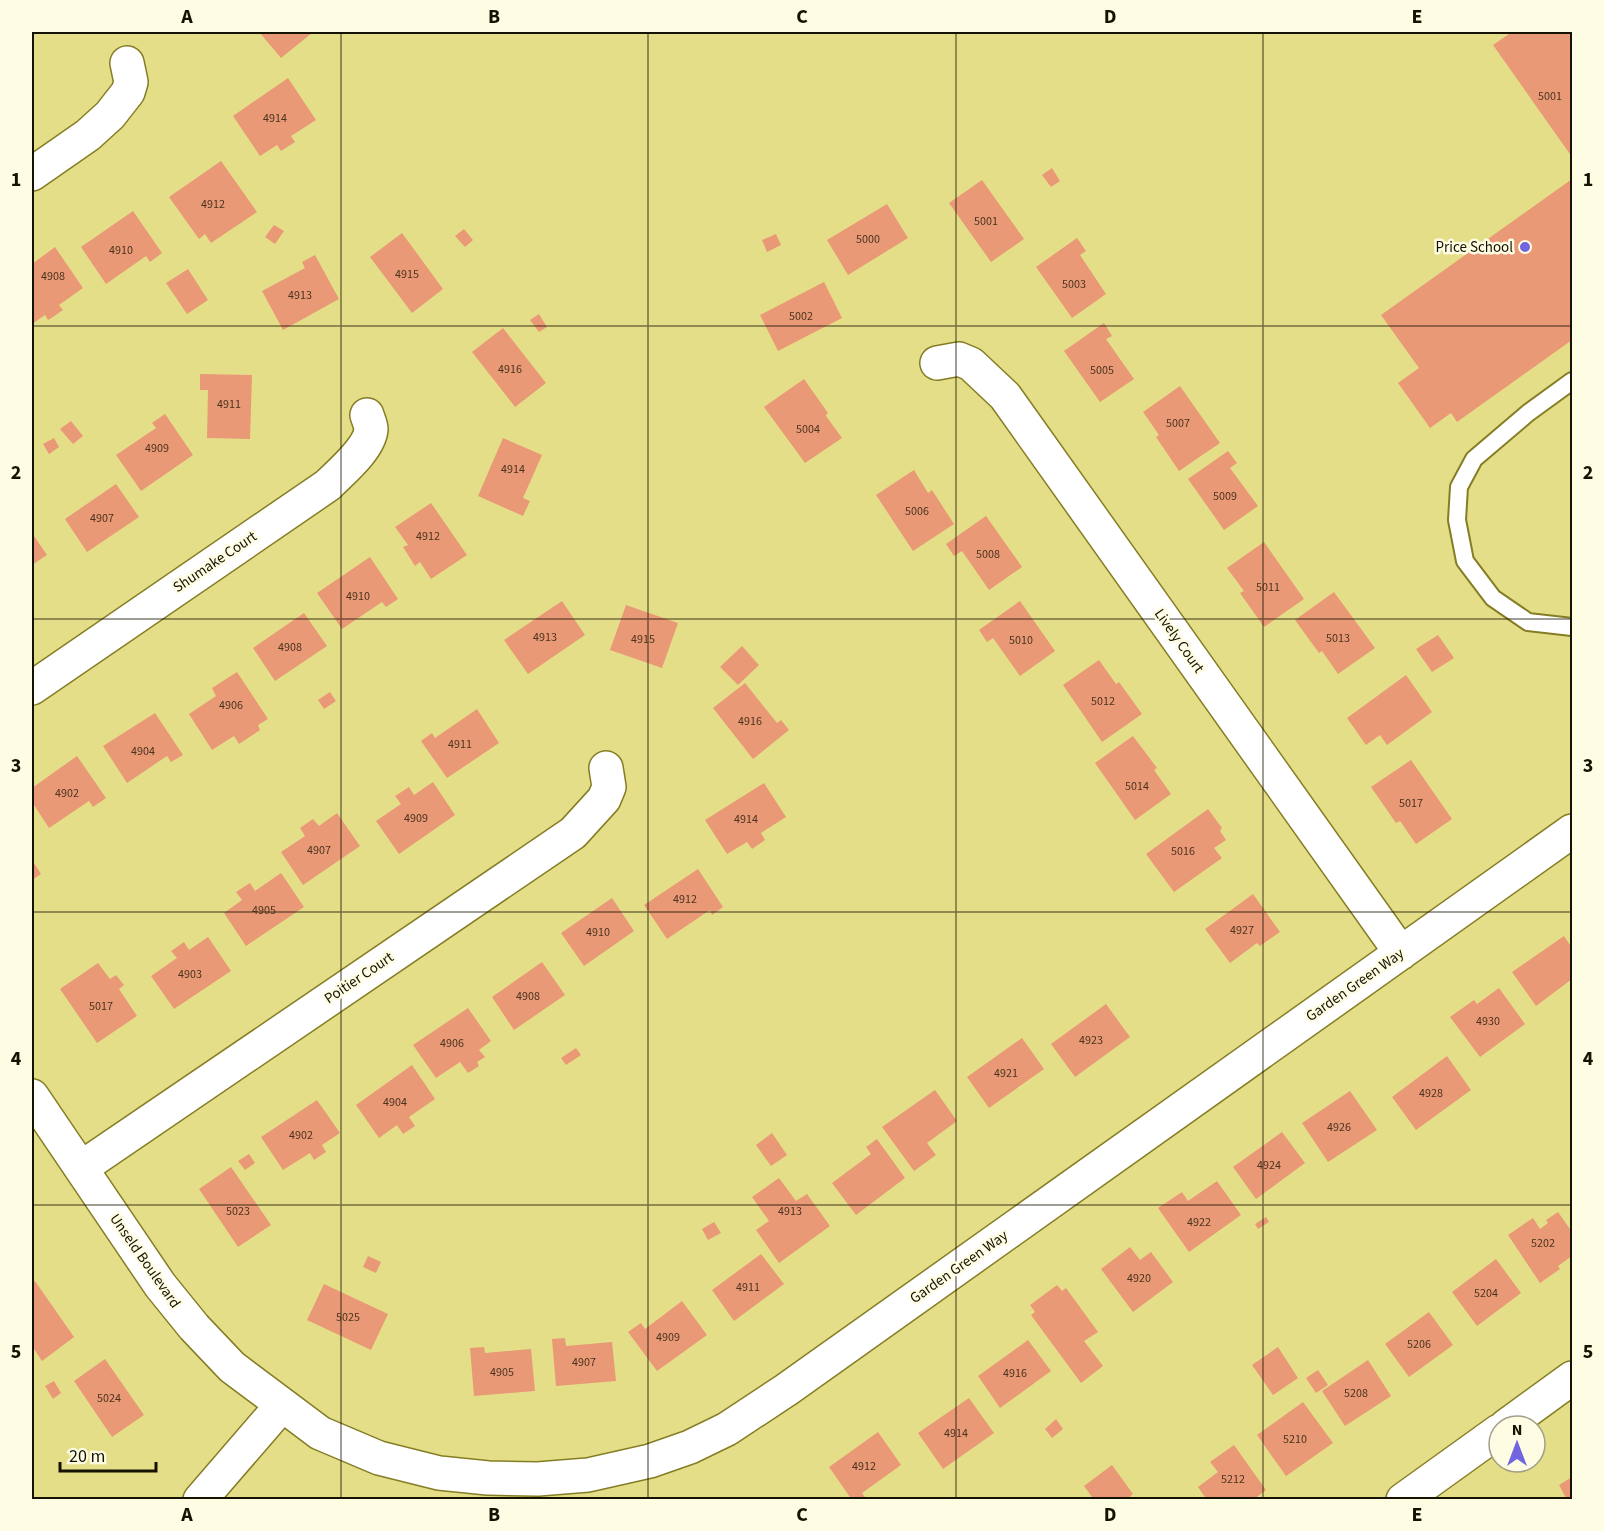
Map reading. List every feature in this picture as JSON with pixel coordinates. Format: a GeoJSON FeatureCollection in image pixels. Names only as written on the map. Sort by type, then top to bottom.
{"type":"FeatureCollection","features":[{"type":"Feature","properties":{"kind":"street"},"geometry":{"type":"LineString","coordinates":[[32,174],[88,135],[110,115],[128,92],[131,82],[127,63]]}},
{"type":"Feature","properties":{"kind":"street","name":"Lively Court"},"geometry":{"type":"LineString","coordinates":[[937,363],[959,359],[971,364],[1005,396],[1401,953]]}},
{"type":"Feature","properties":{"kind":"street","name":"Shumake Court"},"geometry":{"type":"LineString","coordinates":[[32,688],[328,485],[349,465],[366,444],[371,429],[367,415]]}},
{"type":"Feature","properties":{"kind":"street","name":"Poitier Court"},"geometry":{"type":"LineString","coordinates":[[81,1168],[573,833],[604,799],[609,787],[606,768]]}},
{"type":"Feature","properties":{"kind":"street","name":"Garden Green Way"},"geometry":{"type":"LineString","coordinates":[[282,1405],[320,1433],[379,1458],[439,1473],[488,1478],[538,1479],[588,1475],[650,1461],[690,1447],[727,1429],[786,1390],[1572,831]]}},
{"type":"Feature","properties":{"kind":"street","name":"Unseld Boulevard"},"geometry":{"type":"LineString","coordinates":[[32,1096],[160,1285],[194,1327],[232,1367],[282,1405]]}},
{"type":"Feature","properties":{"kind":"street"},"geometry":{"type":"LineString","coordinates":[[1522,1414],[1572,1378]]}},
{"type":"Feature","properties":{"kind":"street"},"geometry":{"type":"LineString","coordinates":[[200,1500],[282,1405]]}},
{"type":"Feature","properties":{"kind":"street"},"geometry":{"type":"LineString","coordinates":[[1403,1500],[1487,1440]]}},
{"type":"Feature","properties":{"kind":"lane"},"geometry":{"type":"LineString","coordinates":[[1572,381],[1528,413],[1474,459],[1459,487],[1457,520],[1465,561],[1493,598],[1528,622],[1572,627]]}},
{"type":"Feature","properties":{"kind":"building"},"geometry":{"type":"Polygon","coordinates":[[[259,32],[310,32],[312,33],[281,58],[259,32]]]}},
{"type":"Feature","properties":{"kind":"building"},"geometry":{"type":"Polygon","coordinates":[[[1512,32],[1572,32],[1572,157],[1493,45],[1512,32]]]}},
{"type":"Feature","properties":{"kind":"building"},"geometry":{"type":"Polygon","coordinates":[[[288,78],[316,120],[291,136],[295,142],[281,151],[277,145],[260,156],[233,116],[288,78]]]}},
{"type":"Feature","properties":{"kind":"building"},"geometry":{"type":"Polygon","coordinates":[[[221,161],[257,212],[211,243],[205,234],[199,239],[169,197],[221,161]]]}},
{"type":"Feature","properties":{"kind":"building"},"geometry":{"type":"Polygon","coordinates":[[[1052,168],[1060,181],[1051,187],[1042,175],[1052,168]]]}},
{"type":"Feature","properties":{"kind":"building","name":"Price School"},"geometry":{"type":"Polygon","coordinates":[[[1572,179],[1572,340],[1457,422],[1451,413],[1430,428],[1398,383],[1419,368],[1381,315],[1572,179]]]}},
{"type":"Feature","properties":{"kind":"building"},"geometry":{"type":"Polygon","coordinates":[[[982,180],[1024,239],[991,262],[949,203],[982,180]]]}},
{"type":"Feature","properties":{"kind":"building"},"geometry":{"type":"Polygon","coordinates":[[[887,204],[908,238],[848,275],[827,240],[887,204]]]}},
{"type":"Feature","properties":{"kind":"building"},"geometry":{"type":"Polygon","coordinates":[[[133,211],[162,253],[150,262],[146,256],[106,284],[81,247],[133,211]]]}},
{"type":"Feature","properties":{"kind":"building"},"geometry":{"type":"Polygon","coordinates":[[[274,225],[284,231],[275,244],[265,237],[274,225]]]}},
{"type":"Feature","properties":{"kind":"building"},"geometry":{"type":"Polygon","coordinates":[[[464,229],[473,240],[465,247],[455,236],[464,229]]]}},
{"type":"Feature","properties":{"kind":"building"},"geometry":{"type":"Polygon","coordinates":[[[402,233],[443,289],[412,313],[370,257],[402,233]]]}},
{"type":"Feature","properties":{"kind":"building"},"geometry":{"type":"Polygon","coordinates":[[[776,234],[781,245],[767,252],[762,240],[776,234]]]}},
{"type":"Feature","properties":{"kind":"building"},"geometry":{"type":"Polygon","coordinates":[[[1077,238],[1086,251],[1080,255],[1106,294],[1072,318],[1036,267],[1077,238]]]}},
{"type":"Feature","properties":{"kind":"building"},"geometry":{"type":"Polygon","coordinates":[[[55,247],[83,288],[59,305],[63,310],[48,320],[45,315],[32,324],[32,264],[55,247]]]}},
{"type":"Feature","properties":{"kind":"building"},"geometry":{"type":"Polygon","coordinates":[[[315,255],[339,299],[283,330],[262,291],[305,268],[302,262],[315,255]]]}},
{"type":"Feature","properties":{"kind":"building"},"geometry":{"type":"Polygon","coordinates":[[[188,269],[208,300],[187,314],[166,283],[188,269]]]}},
{"type":"Feature","properties":{"kind":"building"},"geometry":{"type":"Polygon","coordinates":[[[824,282],[842,318],[778,351],[760,315],[824,282]]]}},
{"type":"Feature","properties":{"kind":"building"},"geometry":{"type":"Polygon","coordinates":[[[539,314],[547,327],[539,332],[530,320],[539,314]]]}},
{"type":"Feature","properties":{"kind":"building"},"geometry":{"type":"Polygon","coordinates":[[[1104,323],[1112,336],[1106,339],[1134,379],[1100,402],[1064,351],[1104,323]]]}},
{"type":"Feature","properties":{"kind":"building"},"geometry":{"type":"Polygon","coordinates":[[[503,328],[546,383],[515,407],[472,352],[503,328]]]}},
{"type":"Feature","properties":{"kind":"building"},"geometry":{"type":"Polygon","coordinates":[[[200,374],[252,375],[250,439],[207,438],[208,390],[200,390],[200,374]]]}},
{"type":"Feature","properties":{"kind":"building"},"geometry":{"type":"Polygon","coordinates":[[[804,379],[842,438],[805,463],[764,407],[804,379]]]}},
{"type":"Feature","properties":{"kind":"building"},"geometry":{"type":"Polygon","coordinates":[[[1180,386],[1220,443],[1179,471],[1156,437],[1159,435],[1143,412],[1180,386]]]}},
{"type":"Feature","properties":{"kind":"building"},"geometry":{"type":"Polygon","coordinates":[[[165,414],[193,455],[141,491],[116,455],[156,428],[152,423],[165,414]]]}},
{"type":"Feature","properties":{"kind":"building"},"geometry":{"type":"Polygon","coordinates":[[[71,421],[83,436],[73,444],[60,429],[71,421]]]}},
{"type":"Feature","properties":{"kind":"building"},"geometry":{"type":"Polygon","coordinates":[[[54,438],[59,447],[49,454],[43,444],[54,438]]]}},
{"type":"Feature","properties":{"kind":"building"},"geometry":{"type":"Polygon","coordinates":[[[503,438],[542,455],[523,498],[530,501],[523,516],[478,496],[503,438]]]}},
{"type":"Feature","properties":{"kind":"building"},"geometry":{"type":"Polygon","coordinates":[[[1228,451],[1237,463],[1230,468],[1258,506],[1224,530],[1188,479],[1228,451]]]}},
{"type":"Feature","properties":{"kind":"building"},"geometry":{"type":"Polygon","coordinates":[[[914,470],[928,493],[932,490],[954,524],[913,551],[876,495],[914,470]]]}},
{"type":"Feature","properties":{"kind":"building"},"geometry":{"type":"Polygon","coordinates":[[[116,484],[139,517],[87,552],[65,519],[116,484]]]}},
{"type":"Feature","properties":{"kind":"building"},"geometry":{"type":"Polygon","coordinates":[[[431,503],[467,555],[431,579],[420,562],[415,566],[403,547],[408,545],[395,527],[431,503]]]}},
{"type":"Feature","properties":{"kind":"building"},"geometry":{"type":"Polygon","coordinates":[[[986,516],[1022,567],[989,590],[962,551],[954,556],[946,544],[986,516]]]}},
{"type":"Feature","properties":{"kind":"building"},"geometry":{"type":"Polygon","coordinates":[[[32,533],[47,555],[32,565],[32,533]]]}},
{"type":"Feature","properties":{"kind":"building"},"geometry":{"type":"Polygon","coordinates":[[[1264,542],[1304,599],[1264,627],[1240,593],[1244,591],[1227,568],[1264,542]]]}},
{"type":"Feature","properties":{"kind":"building"},"geometry":{"type":"Polygon","coordinates":[[[370,557],[398,599],[386,607],[382,602],[342,629],[317,593],[370,557]]]}},
{"type":"Feature","properties":{"kind":"building"},"geometry":{"type":"Polygon","coordinates":[[[1334,592],[1375,648],[1338,674],[1322,651],[1319,653],[1295,620],[1334,592]]]}},
{"type":"Feature","properties":{"kind":"building"},"geometry":{"type":"Polygon","coordinates":[[[562,601],[585,635],[528,674],[504,640],[562,601]]]}},
{"type":"Feature","properties":{"kind":"building"},"geometry":{"type":"Polygon","coordinates":[[[1020,601],[1055,651],[1020,676],[993,638],[987,642],[979,630],[1020,601]]]}},
{"type":"Feature","properties":{"kind":"building"},"geometry":{"type":"Polygon","coordinates":[[[626,605],[678,623],[662,668],[610,650],[626,605]]]}},
{"type":"Feature","properties":{"kind":"building"},"geometry":{"type":"Polygon","coordinates":[[[304,613],[327,646],[275,681],[253,648],[304,613]]]}},
{"type":"Feature","properties":{"kind":"building"},"geometry":{"type":"Polygon","coordinates":[[[1438,635],[1454,658],[1432,672],[1416,649],[1438,635]]]}},
{"type":"Feature","properties":{"kind":"building"},"geometry":{"type":"Polygon","coordinates":[[[742,646],[759,665],[738,685],[720,667],[742,646]]]}},
{"type":"Feature","properties":{"kind":"building"},"geometry":{"type":"Polygon","coordinates":[[[1099,660],[1116,684],[1119,682],[1142,714],[1102,742],[1063,685],[1099,660]]]}},
{"type":"Feature","properties":{"kind":"building"},"geometry":{"type":"Polygon","coordinates":[[[237,672],[268,719],[258,725],[260,730],[239,744],[234,736],[212,750],[189,714],[216,696],[212,688],[237,672]]]}},
{"type":"Feature","properties":{"kind":"building"},"geometry":{"type":"Polygon","coordinates":[[[1406,675],[1432,712],[1387,745],[1380,735],[1366,745],[1347,718],[1406,675]]]}},
{"type":"Feature","properties":{"kind":"building"},"geometry":{"type":"Polygon","coordinates":[[[745,683],[777,723],[781,720],[789,730],[753,759],[713,708],[745,683]]]}},
{"type":"Feature","properties":{"kind":"building"},"geometry":{"type":"Polygon","coordinates":[[[330,692],[336,701],[324,709],[318,700],[330,692]]]}},
{"type":"Feature","properties":{"kind":"building"},"geometry":{"type":"Polygon","coordinates":[[[477,709],[499,743],[447,778],[421,741],[432,733],[435,738],[477,709]]]}},
{"type":"Feature","properties":{"kind":"building"},"geometry":{"type":"Polygon","coordinates":[[[155,713],[183,755],[171,762],[167,756],[127,783],[103,746],[155,713]]]}},
{"type":"Feature","properties":{"kind":"building"},"geometry":{"type":"Polygon","coordinates":[[[1133,736],[1157,768],[1154,770],[1171,794],[1135,820],[1095,763],[1133,736]]]}},
{"type":"Feature","properties":{"kind":"building"},"geometry":{"type":"Polygon","coordinates":[[[77,756],[106,798],[93,807],[89,801],[49,828],[32,802],[32,788],[77,756]]]}},
{"type":"Feature","properties":{"kind":"building"},"geometry":{"type":"Polygon","coordinates":[[[1411,760],[1452,819],[1416,844],[1400,821],[1396,823],[1371,787],[1411,760]]]}},
{"type":"Feature","properties":{"kind":"building"},"geometry":{"type":"Polygon","coordinates":[[[433,782],[455,815],[399,854],[376,821],[401,804],[395,796],[409,787],[414,795],[433,782]]]}},
{"type":"Feature","properties":{"kind":"building"},"geometry":{"type":"Polygon","coordinates":[[[764,783],[786,817],[761,833],[765,840],[752,849],[747,842],[727,854],[705,820],[764,783]]]}},
{"type":"Feature","properties":{"kind":"building"},"geometry":{"type":"Polygon","coordinates":[[[1208,809],[1222,828],[1220,831],[1226,840],[1214,848],[1222,858],[1174,892],[1146,854],[1208,809]]]}},
{"type":"Feature","properties":{"kind":"building"},"geometry":{"type":"Polygon","coordinates":[[[337,813],[360,846],[303,885],[281,852],[305,836],[300,828],[313,819],[319,826],[337,813]]]}},
{"type":"Feature","properties":{"kind":"building"},"geometry":{"type":"Polygon","coordinates":[[[32,860],[41,874],[32,880],[32,860]]]}},
{"type":"Feature","properties":{"kind":"building"},"geometry":{"type":"Polygon","coordinates":[[[698,869],[723,907],[712,915],[710,910],[667,939],[644,905],[698,869]]]}},
{"type":"Feature","properties":{"kind":"building"},"geometry":{"type":"Polygon","coordinates":[[[281,873],[304,907],[246,946],[224,913],[242,900],[236,892],[250,883],[255,891],[281,873]]]}},
{"type":"Feature","properties":{"kind":"building"},"geometry":{"type":"Polygon","coordinates":[[[1253,894],[1280,932],[1260,946],[1257,943],[1230,963],[1205,929],[1253,894]]]}},
{"type":"Feature","properties":{"kind":"building"},"geometry":{"type":"Polygon","coordinates":[[[612,898],[634,931],[584,966],[561,933],[612,898]]]}},
{"type":"Feature","properties":{"kind":"building"},"geometry":{"type":"Polygon","coordinates":[[[1564,936],[1572,948],[1572,979],[1536,1006],[1512,972],[1564,936]]]}},
{"type":"Feature","properties":{"kind":"building"},"geometry":{"type":"Polygon","coordinates":[[[208,937],[231,971],[174,1009],[151,976],[177,958],[171,951],[184,942],[189,950],[208,937]]]}},
{"type":"Feature","properties":{"kind":"building"},"geometry":{"type":"Polygon","coordinates":[[[542,962],[565,995],[514,1030],[492,997],[542,962]]]}},
{"type":"Feature","properties":{"kind":"building"},"geometry":{"type":"Polygon","coordinates":[[[98,963],[110,979],[116,975],[124,985],[119,989],[137,1016],[97,1043],[60,989],[98,963]]]}},
{"type":"Feature","properties":{"kind":"building"},"geometry":{"type":"Polygon","coordinates":[[[1499,988],[1525,1024],[1480,1057],[1450,1017],[1474,1000],[1477,1004],[1499,988]]]}},
{"type":"Feature","properties":{"kind":"building"},"geometry":{"type":"Polygon","coordinates":[[[1106,1004],[1130,1037],[1075,1077],[1051,1044],[1106,1004]]]}},
{"type":"Feature","properties":{"kind":"building"},"geometry":{"type":"Polygon","coordinates":[[[468,1008],[491,1041],[479,1050],[485,1057],[477,1062],[479,1066],[468,1073],[460,1062],[436,1078],[413,1045],[468,1008]]]}},
{"type":"Feature","properties":{"kind":"building"},"geometry":{"type":"Polygon","coordinates":[[[1022,1038],[1044,1069],[989,1108],[967,1077],[1022,1038]]]}},
{"type":"Feature","properties":{"kind":"building"},"geometry":{"type":"Polygon","coordinates":[[[576,1048],[581,1055],[566,1065],[561,1058],[576,1048]]]}},
{"type":"Feature","properties":{"kind":"building"},"geometry":{"type":"Polygon","coordinates":[[[1447,1056],[1471,1090],[1416,1130],[1392,1097],[1447,1056]]]}},
{"type":"Feature","properties":{"kind":"building"},"geometry":{"type":"Polygon","coordinates":[[[412,1065],[435,1099],[409,1117],[415,1126],[403,1134],[397,1125],[379,1138],[356,1105],[412,1065]]]}},
{"type":"Feature","properties":{"kind":"building"},"geometry":{"type":"Polygon","coordinates":[[[935,1090],[957,1121],[927,1143],[936,1155],[914,1171],[882,1127],[935,1090]]]}},
{"type":"Feature","properties":{"kind":"building"},"geometry":{"type":"Polygon","coordinates":[[[1350,1091],[1377,1130],[1328,1162],[1302,1123],[1350,1091]]]}},
{"type":"Feature","properties":{"kind":"building"},"geometry":{"type":"Polygon","coordinates":[[[317,1100],[340,1133],[322,1145],[326,1152],[314,1160],[310,1153],[283,1170],[261,1137],[317,1100]]]}},
{"type":"Feature","properties":{"kind":"building"},"geometry":{"type":"Polygon","coordinates":[[[1282,1132],[1305,1163],[1256,1199],[1233,1167],[1282,1132]]]}},
{"type":"Feature","properties":{"kind":"building"},"geometry":{"type":"Polygon","coordinates":[[[772,1133],[787,1155],[771,1166],[756,1145],[772,1133]]]}},
{"type":"Feature","properties":{"kind":"building"},"geometry":{"type":"Polygon","coordinates":[[[877,1139],[905,1178],[856,1215],[832,1183],[871,1154],[866,1147],[877,1139]]]}},
{"type":"Feature","properties":{"kind":"building"},"geometry":{"type":"Polygon","coordinates":[[[249,1154],[255,1163],[245,1170],[238,1161],[249,1154]]]}},
{"type":"Feature","properties":{"kind":"building"},"geometry":{"type":"Polygon","coordinates":[[[231,1167],[271,1225],[238,1247],[199,1189],[231,1167]]]}},
{"type":"Feature","properties":{"kind":"building"},"geometry":{"type":"Polygon","coordinates":[[[779,1178],[796,1201],[807,1194],[830,1226],[779,1263],[756,1230],[769,1221],[752,1197],[779,1178]]]}},
{"type":"Feature","properties":{"kind":"building"},"geometry":{"type":"Polygon","coordinates":[[[1217,1181],[1241,1215],[1189,1252],[1158,1208],[1182,1192],[1188,1201],[1217,1181]]]}},
{"type":"Feature","properties":{"kind":"building"},"geometry":{"type":"Polygon","coordinates":[[[1558,1212],[1572,1232],[1572,1256],[1558,1266],[1560,1269],[1540,1283],[1508,1235],[1533,1218],[1540,1229],[1548,1223],[1546,1220],[1558,1212]]]}},
{"type":"Feature","properties":{"kind":"building"},"geometry":{"type":"Polygon","coordinates":[[[1266,1217],[1269,1222],[1258,1229],[1255,1224],[1266,1217]]]}},
{"type":"Feature","properties":{"kind":"building"},"geometry":{"type":"Polygon","coordinates":[[[714,1222],[721,1233],[708,1240],[702,1229],[714,1222]]]}},
{"type":"Feature","properties":{"kind":"building"},"geometry":{"type":"Polygon","coordinates":[[[1130,1247],[1140,1260],[1151,1252],[1173,1282],[1133,1312],[1101,1269],[1130,1247]]]}},
{"type":"Feature","properties":{"kind":"building"},"geometry":{"type":"Polygon","coordinates":[[[761,1254],[784,1284],[734,1321],[712,1290],[761,1254]]]}},
{"type":"Feature","properties":{"kind":"building"},"geometry":{"type":"Polygon","coordinates":[[[368,1256],[381,1262],[376,1273],[363,1267],[368,1256]]]}},
{"type":"Feature","properties":{"kind":"building"},"geometry":{"type":"Polygon","coordinates":[[[1496,1259],[1521,1293],[1477,1326],[1452,1292],[1496,1259]]]}},
{"type":"Feature","properties":{"kind":"building"},"geometry":{"type":"Polygon","coordinates":[[[35,1281],[74,1337],[42,1361],[32,1346],[32,1283],[35,1281]]]}},
{"type":"Feature","properties":{"kind":"building"},"geometry":{"type":"Polygon","coordinates":[[[324,1284],[388,1314],[371,1350],[307,1320],[324,1284]]]}},
{"type":"Feature","properties":{"kind":"building"},"geometry":{"type":"Polygon","coordinates":[[[1057,1285],[1062,1291],[1066,1288],[1098,1332],[1084,1341],[1103,1366],[1081,1383],[1031,1315],[1035,1312],[1030,1305],[1057,1285]]]}},
{"type":"Feature","properties":{"kind":"building"},"geometry":{"type":"Polygon","coordinates":[[[682,1301],[707,1335],[657,1371],[628,1332],[641,1323],[645,1329],[682,1301]]]}},
{"type":"Feature","properties":{"kind":"building"},"geometry":{"type":"Polygon","coordinates":[[[1429,1312],[1453,1345],[1409,1377],[1385,1344],[1429,1312]]]}},
{"type":"Feature","properties":{"kind":"building"},"geometry":{"type":"Polygon","coordinates":[[[565,1338],[566,1346],[612,1342],[616,1381],[556,1386],[552,1339],[565,1338]]]}},
{"type":"Feature","properties":{"kind":"building"},"geometry":{"type":"Polygon","coordinates":[[[1028,1340],[1051,1371],[1000,1408],[978,1376],[1028,1340]]]}},
{"type":"Feature","properties":{"kind":"building"},"geometry":{"type":"Polygon","coordinates":[[[484,1347],[485,1353],[531,1349],[535,1391],[474,1396],[470,1348],[484,1347]]]}},
{"type":"Feature","properties":{"kind":"building"},"geometry":{"type":"Polygon","coordinates":[[[1278,1347],[1298,1378],[1273,1395],[1252,1365],[1278,1347]]]}},
{"type":"Feature","properties":{"kind":"building"},"geometry":{"type":"Polygon","coordinates":[[[105,1359],[144,1415],[112,1437],[74,1381],[105,1359]]]}},
{"type":"Feature","properties":{"kind":"building"},"geometry":{"type":"Polygon","coordinates":[[[1368,1360],[1391,1396],[1345,1426],[1322,1391],[1368,1360]]]}},
{"type":"Feature","properties":{"kind":"building"},"geometry":{"type":"Polygon","coordinates":[[[1318,1370],[1328,1385],[1316,1393],[1306,1378],[1318,1370]]]}},
{"type":"Feature","properties":{"kind":"building"},"geometry":{"type":"Polygon","coordinates":[[[54,1381],[61,1393],[53,1399],[45,1386],[54,1381]]]}},
{"type":"Feature","properties":{"kind":"building"},"geometry":{"type":"Polygon","coordinates":[[[969,1398],[994,1433],[943,1469],[918,1433],[969,1398]]]}},
{"type":"Feature","properties":{"kind":"building"},"geometry":{"type":"Polygon","coordinates":[[[1303,1402],[1333,1443],[1286,1476],[1257,1435],[1303,1402]]]}},
{"type":"Feature","properties":{"kind":"building"},"geometry":{"type":"Polygon","coordinates":[[[1056,1419],[1063,1429],[1052,1438],[1045,1429],[1056,1419]]]}},
{"type":"Feature","properties":{"kind":"building"},"geometry":{"type":"Polygon","coordinates":[[[878,1432],[901,1465],[862,1493],[867,1500],[852,1500],[829,1467],[878,1432]]]}},
{"type":"Feature","properties":{"kind":"building"},"geometry":{"type":"Polygon","coordinates":[[[1234,1445],[1266,1490],[1253,1500],[1207,1500],[1198,1487],[1218,1472],[1210,1462],[1234,1445]]]}},
{"type":"Feature","properties":{"kind":"building"},"geometry":{"type":"Polygon","coordinates":[[[1112,1465],[1133,1494],[1126,1500],[1094,1500],[1084,1486],[1112,1465]]]}},
{"type":"Feature","properties":{"kind":"building"},"geometry":{"type":"Polygon","coordinates":[[[1572,1477],[1572,1500],[1567,1500],[1559,1485],[1572,1477]]]}},
{"type":"Feature","properties":{"kind":"place","name":"Price School"},"geometry":{"type":"Point","coordinates":[1525,247]}}]}
